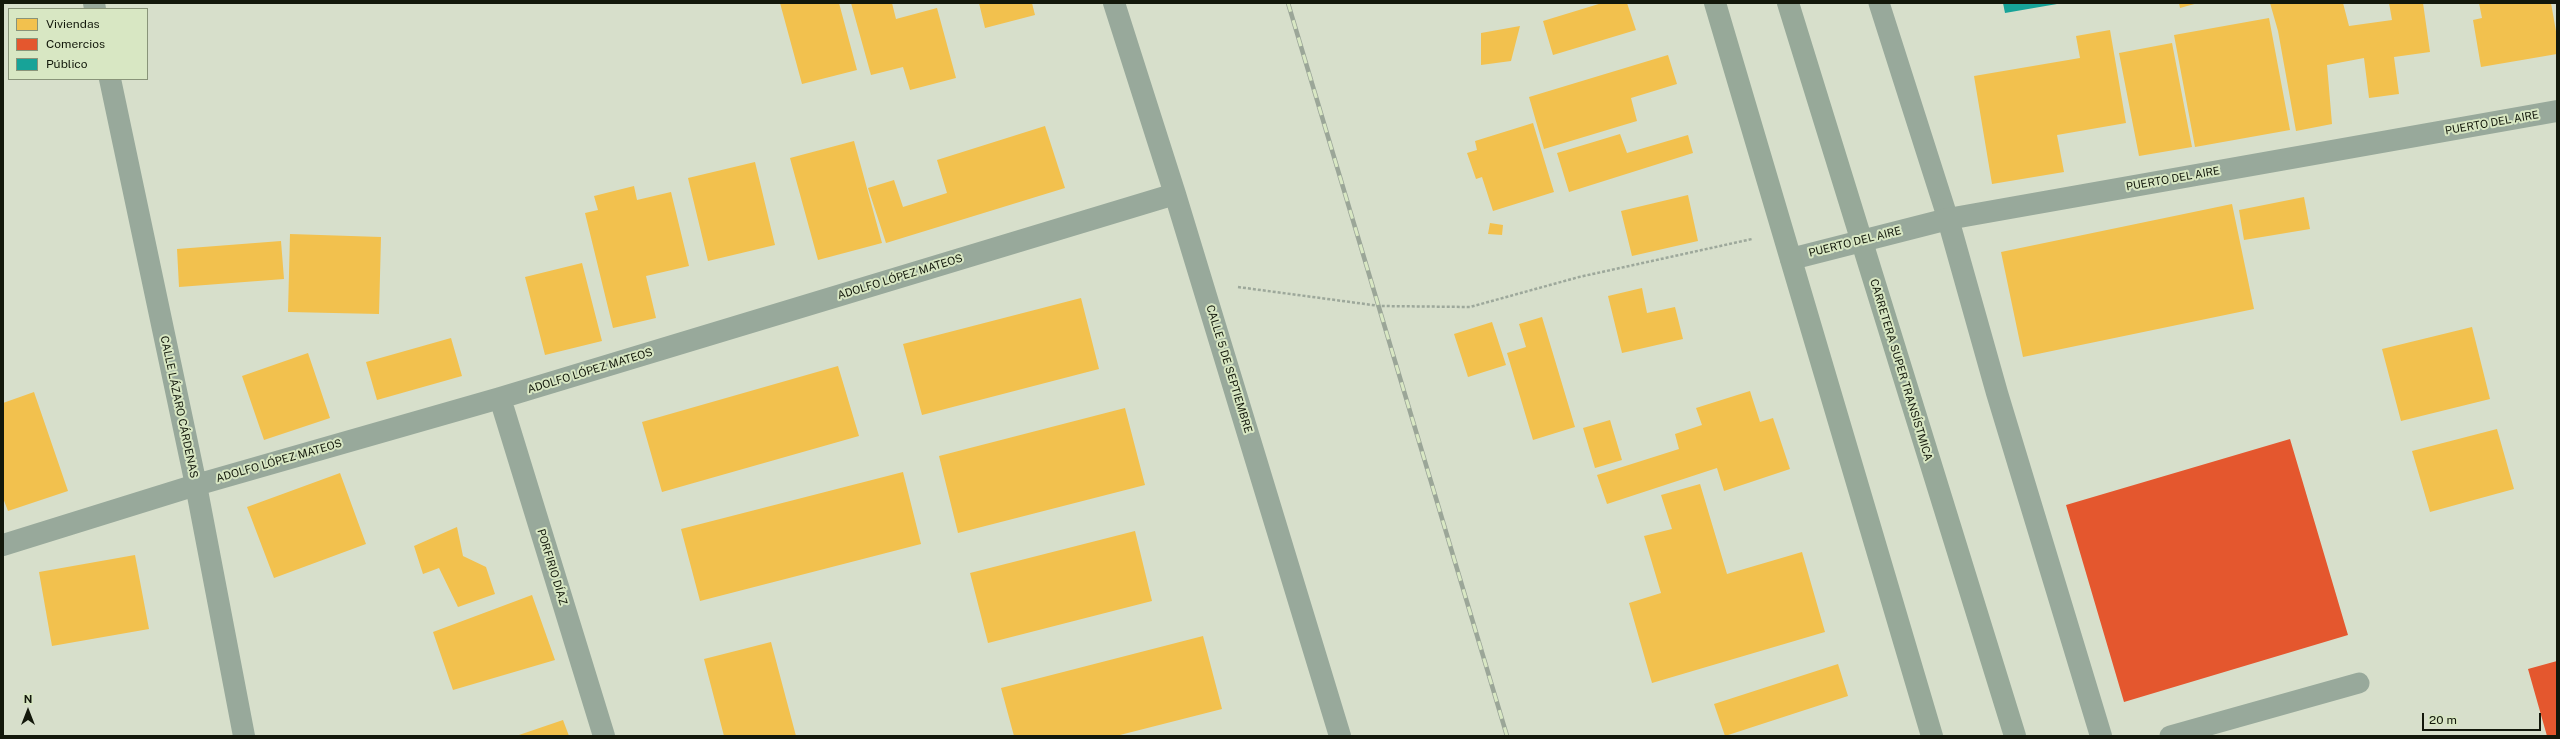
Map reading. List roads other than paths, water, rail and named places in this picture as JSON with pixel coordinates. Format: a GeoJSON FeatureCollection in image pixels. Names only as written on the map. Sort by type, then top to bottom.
{"type":"FeatureCollection","features":[{"type":"Feature","properties":{"kind":"main road"},"geometry":{"type":"LineString","coordinates":[[1715,3],[1932,736]]}},
{"type":"Feature","properties":{"kind":"main road","name":"CARRETERA SUPER TRANSÍSTMICA"},"geometry":{"type":"LineString","coordinates":[[1788,3],[2015,736]]}},
{"type":"Feature","properties":{"kind":"street","name":"CALLE 5 DE SEPTIEMBRE"},"geometry":{"type":"LineString","coordinates":[[1114,3],[1175,194],[1340,736]]}},
{"type":"Feature","properties":{"kind":"street","name":"CALLE LÁZARO CÁRDENAS"},"geometry":{"type":"LineString","coordinates":[[110,80],[196,485],[244,736]]}},
{"type":"Feature","properties":{"kind":"street","name":"PUERTO DEL AIRE"},"geometry":{"type":"LineString","coordinates":[[1791,259],[1948,219],[2557,111]]}},
{"type":"Feature","properties":{"kind":"street","name":"ADOLFO LÓPEZ MATEOS"},"geometry":{"type":"LineString","coordinates":[[3,545],[196,485],[500,398],[1175,194]]}},
{"type":"Feature","properties":{"kind":"street"},"geometry":{"type":"LineString","coordinates":[[1948,219],[1997,393],[2101,736]]}},
{"type":"Feature","properties":{"kind":"street","name":"PORFIRIO DÍAZ"},"geometry":{"type":"LineString","coordinates":[[500,398],[604,736]]}},
{"type":"Feature","properties":{"kind":"lane"},"geometry":{"type":"LineString","coordinates":[[1879,3],[1948,219]]}},
{"type":"Feature","properties":{"kind":"lane"},"geometry":{"type":"LineString","coordinates":[[2170,736],[2359,683]]}},
{"type":"Feature","properties":{"kind":"railway"},"geometry":{"type":"LineString","coordinates":[[1288,3],[1507,736]]}}]}
